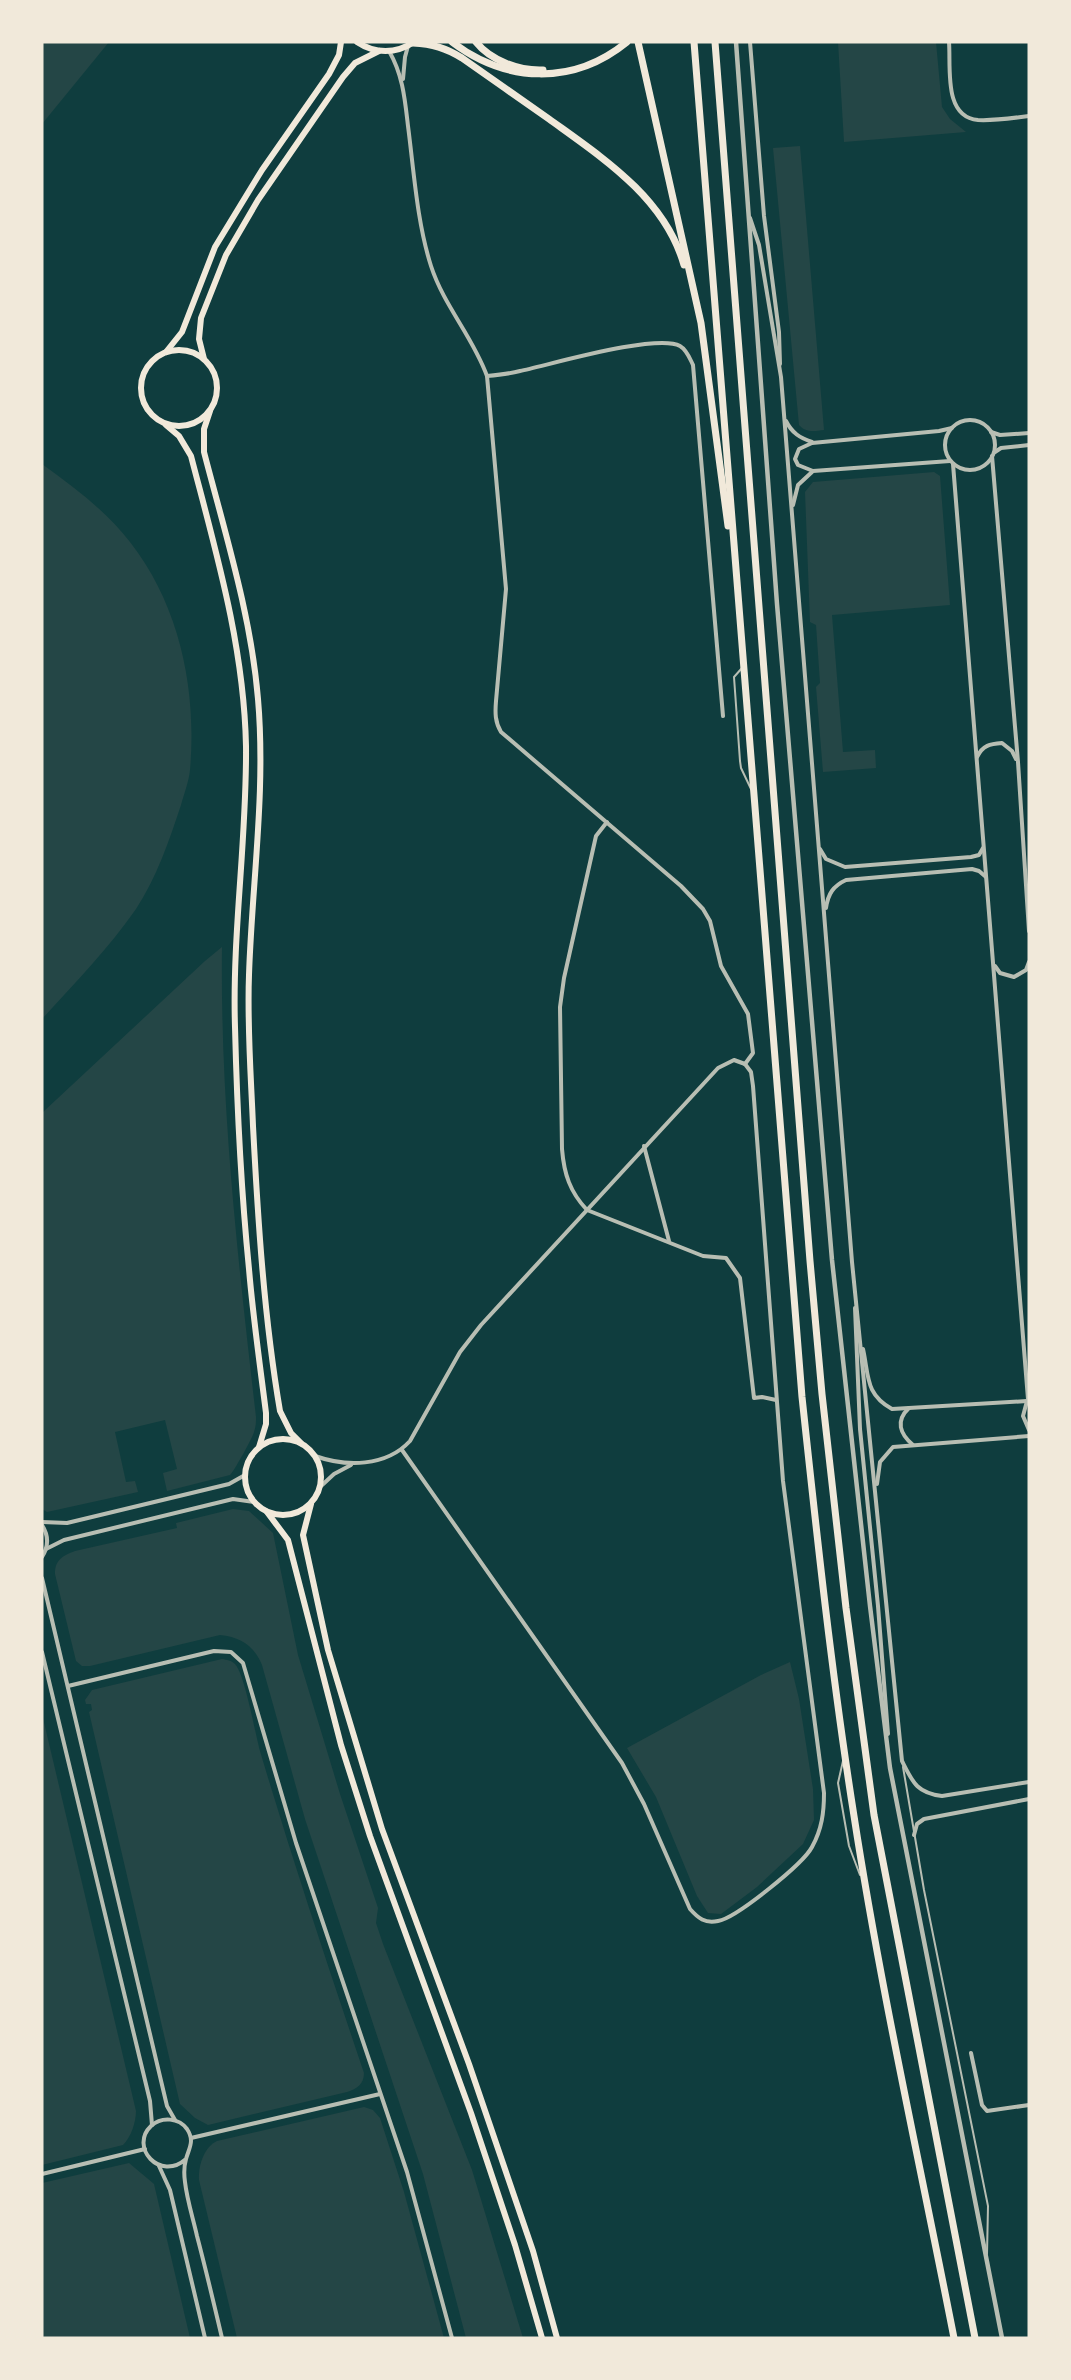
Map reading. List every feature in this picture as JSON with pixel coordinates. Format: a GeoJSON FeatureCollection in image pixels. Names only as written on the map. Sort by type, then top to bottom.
{"type":"FeatureCollection","features":[{"type":"Feature","properties":{"kind":"highway"},"geometry":{"type":"LineString","coordinates":[[452,42],[482,61],[508,72],[537,75],[559,73],[587,64],[627,42]]}},
{"type":"Feature","properties":{"kind":"highway"},"geometry":{"type":"LineString","coordinates":[[476,42],[487,53],[516,67],[538,70],[587,64]]}},
{"type":"Feature","properties":{"kind":"highway"},"geometry":{"type":"LineString","coordinates":[[638,42],[701,322],[739,608]]}},
{"type":"Feature","properties":{"kind":"highway"},"geometry":{"type":"LineString","coordinates":[[694,42],[802,1397],[824,1608],[866,1890],[954,2338]]}},
{"type":"Feature","properties":{"kind":"highway"},"geometry":{"type":"LineString","coordinates":[[715,42],[811,1272],[843,1584],[874,1815],[975,2338]]}},
{"type":"Feature","properties":{"kind":"highway"},"geometry":{"type":"LineString","coordinates":[[412,43],[432,44],[448,49],[462,58],[585,145],[644,195],[667,226],[681,253],[701,322]]}},
{"type":"Feature","properties":{"kind":"main road"},"geometry":{"type":"LineString","coordinates":[[341,42],[339,55],[329,74],[262,170],[215,247],[182,332],[166,352],[145,369],[140,387],[148,412],[179,436],[191,456],[229,603],[238,648],[246,744],[237,924],[235,1025],[244,1214],[256,1346],[266,1413],[264,1433],[259,1447],[247,1464],[245,1475],[248,1494],[267,1512],[288,1540],[316,1656],[344,1756],[370,1836],[471,2113],[515,2245],[542,2338]]}},
{"type":"Feature","properties":{"kind":"main road"},"geometry":{"type":"LineString","coordinates":[[357,42],[379,51],[389,51],[412,43]]}},
{"type":"Feature","properties":{"kind":"main road"},"geometry":{"type":"LineString","coordinates":[[204,359],[199,339],[201,318],[226,255],[242,226],[343,77],[355,63],[379,51]]}},
{"type":"Feature","properties":{"kind":"main road"},"geometry":{"type":"LineString","coordinates":[[166,352],[182,350],[197,354],[214,372],[218,388],[204,429],[204,452],[243,600],[258,699],[259,799],[248,1001],[257,1203],[280,1411],[291,1433],[315,1456],[320,1466],[320,1487],[311,1504],[303,1535],[328,1650],[382,1828],[473,2076],[533,2251],[557,2338]]}},
{"type":"Feature","properties":{"kind":"main road"},"geometry":{"type":"LineString","coordinates":[[166,425],[183,427],[193,424],[210,411]]}},
{"type":"Feature","properties":{"kind":"main road"},"geometry":{"type":"LineString","coordinates":[[259,1447],[279,1439],[301,1443]]}},
{"type":"Feature","properties":{"kind":"main road"},"geometry":{"type":"LineString","coordinates":[[267,1512],[286,1516],[295,1514],[311,1504]]}},
{"type":"Feature","properties":{"kind":"street"},"geometry":{"type":"LineString","coordinates":[[735,42],[777,604],[832,1260],[870,1606],[890,1768],[1002,2338]]}},
{"type":"Feature","properties":{"kind":"street"},"geometry":{"type":"LineString","coordinates":[[750,42],[764,216],[779,332],[780,377]]}},
{"type":"Feature","properties":{"kind":"street"},"geometry":{"type":"LineString","coordinates":[[949,42],[953,102],[958,112],[966,118],[978,120],[1029,116]]}},
{"type":"Feature","properties":{"kind":"street"},"geometry":{"type":"LineString","coordinates":[[412,43],[405,57],[402,83],[420,216],[431,266],[457,321],[482,361],[487,376],[507,589],[496,702],[497,726],[501,732],[681,886],[704,909],[710,921],[722,966],[748,1014],[753,1053],[745,1064]]}},
{"type":"Feature","properties":{"kind":"street"},"geometry":{"type":"LineString","coordinates":[[389,51],[402,83]]}},
{"type":"Feature","properties":{"kind":"street"},"geometry":{"type":"LineString","coordinates":[[749,214],[759,245],[785,418],[852,1262],[902,1761],[918,1789],[930,1795],[942,1796],[1029,1782]]}},
{"type":"Feature","properties":{"kind":"street"},"geometry":{"type":"LineString","coordinates":[[487,376],[517,372],[588,354],[636,346],[668,343],[680,346],[688,355],[693,365],[723,716]]}},
{"type":"Feature","properties":{"kind":"street"},"geometry":{"type":"LineString","coordinates":[[785,418],[790,429],[799,437],[812,442]]}},
{"type":"Feature","properties":{"kind":"street"},"geometry":{"type":"LineString","coordinates":[[1029,445],[1001,448],[993,454],[982,467],[975,470],[960,468],[952,462],[813,471],[798,465],[795,459],[799,449],[812,442],[939,431],[972,421],[986,426],[990,431],[995,445],[993,454],[1029,931]]}},
{"type":"Feature","properties":{"kind":"street"},"geometry":{"type":"LineString","coordinates":[[952,428],[945,444],[952,462],[1028,1399],[1023,1416],[1029,1430]]}},
{"type":"Feature","properties":{"kind":"street"},"geometry":{"type":"LineString","coordinates":[[990,431],[1000,435],[1029,433]]}},
{"type":"Feature","properties":{"kind":"street"},"geometry":{"type":"LineString","coordinates":[[792,512],[798,486],[813,471]]}},
{"type":"Feature","properties":{"kind":"street"},"geometry":{"type":"LineString","coordinates":[[977,758],[981,749],[990,744],[1002,743],[1012,751],[1018,762]]}},
{"type":"Feature","properties":{"kind":"street"},"geometry":{"type":"LineString","coordinates":[[607,822],[596,836],[564,978],[559,1025],[564,1172],[577,1200],[587,1210],[703,1256],[726,1258],[732,1264],[740,1278],[754,1398],[762,1397],[776,1401]]}},
{"type":"Feature","properties":{"kind":"street"},"geometry":{"type":"LineString","coordinates":[[819,849],[826,859],[845,867],[971,857],[979,855],[984,847]]}},
{"type":"Feature","properties":{"kind":"street"},"geometry":{"type":"LineString","coordinates":[[824,915],[828,896],[837,884],[846,880],[972,869],[986,877]]}},
{"type":"Feature","properties":{"kind":"street"},"geometry":{"type":"LineString","coordinates":[[994,965],[1000,973],[1011,977],[1021,975],[1029,962]]}},
{"type":"Feature","properties":{"kind":"street"},"geometry":{"type":"LineString","coordinates":[[320,1487],[334,1474],[352,1464],[393,1455],[402,1450],[410,1441],[469,1339],[718,1068],[735,1060],[745,1064],[751,1072],[753,1086],[783,1481],[821,1767],[824,1814],[812,1848],[800,1863],[726,1919],[706,1922],[698,1918],[690,1909],[644,1804],[622,1763],[402,1450]]}},
{"type":"Feature","properties":{"kind":"street"},"geometry":{"type":"LineString","coordinates":[[644,1146],[669,1242]]}},
{"type":"Feature","properties":{"kind":"street"},"geometry":{"type":"LineString","coordinates":[[852,1262],[860,1429],[878,1606],[890,1768]]}},
{"type":"Feature","properties":{"kind":"street"},"geometry":{"type":"LineString","coordinates":[[859,1331],[870,1387],[875,1397],[892,1409],[1028,1399]]}},
{"type":"Feature","properties":{"kind":"street"},"geometry":{"type":"LineString","coordinates":[[910,1407],[904,1412],[900,1421],[900,1430],[903,1437],[913,1445]]}},
{"type":"Feature","properties":{"kind":"street"},"geometry":{"type":"LineString","coordinates":[[876,1494],[880,1462],[893,1447],[1029,1436]]}},
{"type":"Feature","properties":{"kind":"street"},"geometry":{"type":"LineString","coordinates":[[315,1456],[332,1462],[352,1464]]}},
{"type":"Feature","properties":{"kind":"street"},"geometry":{"type":"LineString","coordinates":[[42,1557],[46,1549],[47,1534],[42,1524],[61,1524],[229,1484],[245,1475]]}},
{"type":"Feature","properties":{"kind":"street"},"geometry":{"type":"LineString","coordinates":[[46,1549],[64,1540],[233,1499],[254,1502]]}},
{"type":"Feature","properties":{"kind":"street"},"geometry":{"type":"LineString","coordinates":[[42,1578],[167,2106],[175,2120]]}},
{"type":"Feature","properties":{"kind":"street"},"geometry":{"type":"LineString","coordinates":[[68,1686],[214,1651],[231,1652],[243,1663],[296,1843],[409,2181],[452,2338]]}},
{"type":"Feature","properties":{"kind":"street"},"geometry":{"type":"LineString","coordinates":[[42,1652],[150,2101],[152,2125]]}},
{"type":"Feature","properties":{"kind":"street"},"geometry":{"type":"LineString","coordinates":[[914,1835],[917,1824],[924,1819],[1029,1799]]}},
{"type":"Feature","properties":{"kind":"street"},"geometry":{"type":"LineString","coordinates":[[970,2053],[982,2105],[987,2111],[1029,2105]]}},
{"type":"Feature","properties":{"kind":"street"},"geometry":{"type":"LineString","coordinates":[[191,2138],[380,2094]]}},
{"type":"Feature","properties":{"kind":"street"},"geometry":{"type":"LineString","coordinates":[[205,2338],[170,2190],[159,2165],[148,2156],[145,2149],[145,2136],[152,2125],[163,2120],[175,2120],[183,2124],[191,2138],[190,2152],[186,2159],[186,2187],[222,2338]]}},
{"type":"Feature","properties":{"kind":"street"},"geometry":{"type":"LineString","coordinates":[[42,2174],[145,2149]]}},
{"type":"Feature","properties":{"kind":"street"},"geometry":{"type":"LineString","coordinates":[[159,2165],[171,2167],[186,2159]]}},
{"type":"Feature","properties":{"kind":"lane"},"geometry":{"type":"LineString","coordinates":[[902,1761],[914,1835],[988,2206],[987,2263]]}},
{"type":"Feature","properties":{"kind":"shaded area"},"geometry":{"type":"Polygon","coordinates":[[[42,42],[109,42],[42,124],[42,42]]]}},
{"type":"Feature","properties":{"kind":"shaded area"},"geometry":{"type":"Polygon","coordinates":[[[838,42],[936,42],[942,107],[950,119],[966,132],[844,142],[838,42]]]}},
{"type":"Feature","properties":{"kind":"shaded area"},"geometry":{"type":"Polygon","coordinates":[[[800,146],[824,430],[814,431],[804,429],[799,425],[773,148],[800,146]]]}},
{"type":"Feature","properties":{"kind":"shaded area"},"geometry":{"type":"Polygon","coordinates":[[[42,464],[111,520],[147,567],[173,621],[181,650],[191,710],[191,740],[190,770],[186,788],[167,845],[150,884],[136,909],[114,938],[42,1019],[42,464]]]}},
{"type":"Feature","properties":{"kind":"shaded area"},"geometry":{"type":"Polygon","coordinates":[[[934,472],[940,476],[950,605],[832,615],[843,752],[875,750],[876,768],[823,772],[816,687],[820,683],[816,625],[810,622],[805,492],[813,482],[934,472]]]}},
{"type":"Feature","properties":{"kind":"shaded area"},"geometry":{"type":"Polygon","coordinates":[[[222,947],[227,1124],[256,1426],[243,1455],[230,1475],[167,1491],[163,1473],[177,1469],[165,1420],[115,1432],[126,1482],[135,1481],[138,1492],[47,1512],[42,1509],[42,1113],[222,947]]]}},
{"type":"Feature","properties":{"kind":"shaded area"},"geometry":{"type":"Polygon","coordinates":[[[233,1509],[249,1511],[273,1533],[298,1655],[340,1794],[378,1908],[376,1923],[472,2170],[523,2338],[466,2338],[423,2174],[305,1819],[262,1665],[255,1653],[240,1640],[220,1635],[90,1666],[82,1666],[76,1661],[55,1574],[56,1565],[60,1559],[75,1551],[177,1528],[176,1523],[233,1509]]]}},
{"type":"Feature","properties":{"kind":"shaded area"},"geometry":{"type":"Polygon","coordinates":[[[222,1659],[235,1664],[239,1670],[272,1791],[364,2073],[359,2086],[347,2092],[208,2125],[195,2118],[180,2104],[89,1712],[92,1710],[91,1704],[86,1704],[85,1700],[92,1690],[222,1659]]]}},
{"type":"Feature","properties":{"kind":"shaded area"},"geometry":{"type":"Polygon","coordinates":[[[790,1662],[799,1699],[813,1789],[814,1820],[803,1844],[757,1887],[721,1914],[708,1913],[697,1896],[656,1797],[627,1748],[761,1675],[790,1662]]]}},
{"type":"Feature","properties":{"kind":"shaded area"},"geometry":{"type":"Polygon","coordinates":[[[42,1714],[136,2111],[132,2129],[123,2145],[42,2165],[42,1714]]]}},
{"type":"Feature","properties":{"kind":"shaded area"},"geometry":{"type":"Polygon","coordinates":[[[364,2107],[373,2110],[380,2118],[404,2192],[444,2338],[237,2338],[199,2180],[205,2152],[217,2141],[364,2107]]]}},
{"type":"Feature","properties":{"kind":"shaded area"},"geometry":{"type":"Polygon","coordinates":[[[129,2163],[154,2184],[190,2338],[42,2338],[42,2183],[129,2163]]]}}]}
